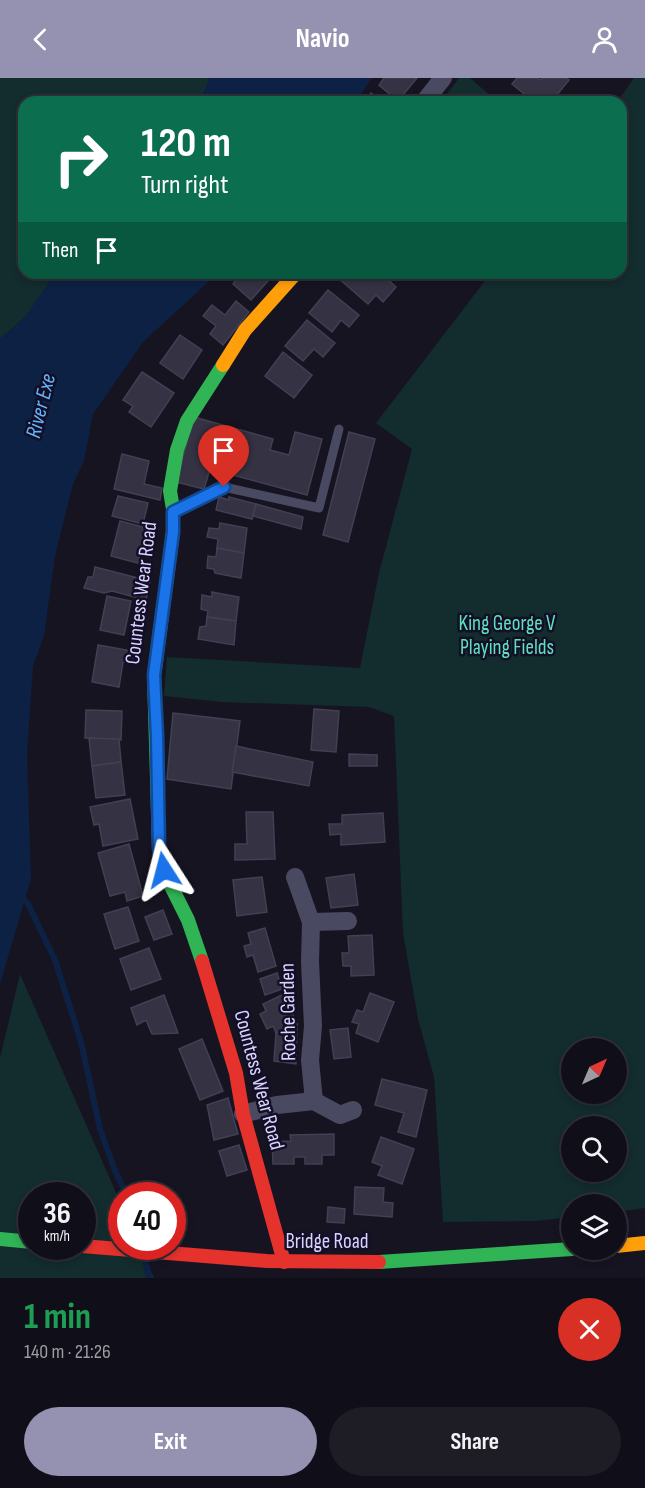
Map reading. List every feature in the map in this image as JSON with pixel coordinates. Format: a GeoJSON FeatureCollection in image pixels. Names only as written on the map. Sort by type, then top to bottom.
{"type":"FeatureCollection","features":[{"type":"Feature","properties":{"kind":"street"},"geometry":{"type":"LineString","coordinates":[[429,96],[443,78]]}},
{"type":"Feature","properties":{"kind":"street","name":"Countess Wear Road"},"geometry":{"type":"LineString","coordinates":[[284,1262],[243,1114],[236,1073],[206,972],[188,920],[164,870],[159,848],[154,675],[173,532],[170,491],[177,450],[187,421],[245,330],[291,279]]}},
{"type":"Feature","properties":{"kind":"street","name":"Roche Garden"},"geometry":{"type":"LineString","coordinates":[[295,877],[311,922],[313,1026],[310,1060],[314,1101]]}},
{"type":"Feature","properties":{"kind":"street"},"geometry":{"type":"LineString","coordinates":[[311,922],[348,921]]}},
{"type":"Feature","properties":{"kind":"street"},"geometry":{"type":"LineString","coordinates":[[243,1114],[314,1101],[340,1115],[353,1110]]}},
{"type":"Feature","properties":{"kind":"street"},"geometry":{"type":"LineString","coordinates":[[0,1239],[18,1241]]}},
{"type":"Feature","properties":{"kind":"street"},"geometry":{"type":"LineString","coordinates":[[627,1244],[645,1242]]}},
{"type":"Feature","properties":{"kind":"street","name":"Bridge Road"},"geometry":{"type":"LineString","coordinates":[[96,1248],[206,1257],[327,1263],[561,1250]]}},
{"type":"Feature","properties":{"kind":"street"},"geometry":{"type":"LineString","coordinates":[[206,1257],[234,1270],[245,1278]]}},
{"type":"Feature","properties":{"kind":"street"},"geometry":{"type":"LineString","coordinates":[[298,1278],[327,1263]]}},
{"type":"Feature","properties":{"kind":"lane"},"geometry":{"type":"LineString","coordinates":[[173,512],[224,487],[319,508],[339,429]]}},
{"type":"Feature","properties":{"kind":"green space"},"geometry":{"type":"Polygon","coordinates":[[[0,78],[210,78],[202,96],[18,96],[18,279],[52,279],[26,316],[0,339],[0,78]]]}},
{"type":"Feature","properties":{"kind":"green space"},"geometry":{"type":"Polygon","coordinates":[[[459,78],[470,78],[491,96],[446,96],[459,78]]]}},
{"type":"Feature","properties":{"kind":"green space","name":"King George V Playing Fields"},"geometry":{"type":"Polygon","coordinates":[[[634,78],[645,78],[645,1208],[627,1211],[627,1194],[561,1194],[561,1218],[536,1221],[443,1222],[434,1077],[418,1019],[403,933],[394,716],[369,707],[222,702],[164,696],[167,657],[360,668],[379,573],[412,449],[376,423],[486,279],[627,279],[627,96],[621,96],[634,78]]]}},
{"type":"Feature","properties":{"kind":"green space"},"geometry":{"type":"Polygon","coordinates":[[[20,974],[111,1182],[108,1182],[108,1260],[146,1260],[154,1278],[0,1278],[0,1058],[20,974]]]}},
{"type":"Feature","properties":{"kind":"water"},"geometry":{"type":"Polygon","coordinates":[[[210,78],[372,78],[360,96],[202,96],[210,78]]]}},
{"type":"Feature","properties":{"kind":"water","name":"River Exe"},"geometry":{"type":"Polygon","coordinates":[[[51,279],[211,279],[143,342],[93,414],[84,461],[73,484],[55,556],[44,636],[33,666],[27,754],[31,879],[0,984],[0,339],[26,316],[51,279]]]}},
{"type":"Feature","properties":{"kind":"building"},"geometry":{"type":"Polygon","coordinates":[[[384,78],[417,78],[402,96],[392,96],[379,85],[384,78]]]}},
{"type":"Feature","properties":{"kind":"building"},"geometry":{"type":"Polygon","coordinates":[[[517,78],[540,80],[542,78],[566,78],[569,80],[556,96],[527,96],[512,84],[517,78]]]}},
{"type":"Feature","properties":{"kind":"building"},"geometry":{"type":"Polygon","coordinates":[[[237,279],[270,279],[251,300],[233,284],[237,279]]]}},
{"type":"Feature","properties":{"kind":"building"},"geometry":{"type":"Polygon","coordinates":[[[339,279],[387,279],[396,287],[383,302],[376,295],[368,304],[339,279]]]}},
{"type":"Feature","properties":{"kind":"building"},"geometry":{"type":"Polygon","coordinates":[[[328,290],[359,315],[349,327],[341,320],[332,332],[309,313],[328,290]]]}},
{"type":"Feature","properties":{"kind":"building"},"geometry":{"type":"Polygon","coordinates":[[[236,301],[249,312],[223,345],[210,334],[216,326],[203,316],[212,305],[225,315],[236,301]]]}},
{"type":"Feature","properties":{"kind":"building"},"geometry":{"type":"Polygon","coordinates":[[[307,320],[335,343],[323,357],[314,349],[303,361],[285,346],[307,320]]]}},
{"type":"Feature","properties":{"kind":"building"},"geometry":{"type":"Polygon","coordinates":[[[180,335],[202,350],[183,379],[160,363],[180,335]]]}},
{"type":"Feature","properties":{"kind":"building"},"geometry":{"type":"Polygon","coordinates":[[[283,352],[312,375],[294,398],[265,376],[283,352]]]}},
{"type":"Feature","properties":{"kind":"building"},"geometry":{"type":"Polygon","coordinates":[[[142,372],[174,393],[151,427],[129,412],[133,406],[123,400],[142,372]]]}},
{"type":"Feature","properties":{"kind":"building"},"geometry":{"type":"Polygon","coordinates":[[[194,417],[273,439],[270,450],[289,455],[295,432],[322,439],[307,495],[210,469],[204,489],[176,482],[194,417]]]}},
{"type":"Feature","properties":{"kind":"building"},"geometry":{"type":"Polygon","coordinates":[[[349,432],[375,439],[348,542],[323,535],[349,432]]]}},
{"type":"Feature","properties":{"kind":"building"},"geometry":{"type":"Polygon","coordinates":[[[122,454],[149,461],[144,484],[162,488],[160,500],[114,489],[122,454]]]}},
{"type":"Feature","properties":{"kind":"building"},"geometry":{"type":"Polygon","coordinates":[[[118,496],[148,503],[143,524],[112,516],[118,496]]]}},
{"type":"Feature","properties":{"kind":"building"},"geometry":{"type":"Polygon","coordinates":[[[219,497],[229,500],[229,497],[256,504],[252,519],[216,510],[219,497]]]}},
{"type":"Feature","properties":{"kind":"building"},"geometry":{"type":"Polygon","coordinates":[[[256,504],[303,517],[301,529],[253,516],[256,504]]]}},
{"type":"Feature","properties":{"kind":"building"},"geometry":{"type":"Polygon","coordinates":[[[120,521],[147,528],[138,563],[111,556],[120,521]]]}},
{"type":"Feature","properties":{"kind":"building"},"geometry":{"type":"Polygon","coordinates":[[[220,523],[247,528],[244,553],[217,548],[218,539],[207,537],[209,528],[219,529],[220,523]]]}},
{"type":"Feature","properties":{"kind":"building"},"geometry":{"type":"Polygon","coordinates":[[[217,548],[244,553],[241,578],[215,573],[214,569],[207,568],[208,556],[216,557],[217,548]]]}},
{"type":"Feature","properties":{"kind":"building"},"geometry":{"type":"Polygon","coordinates":[[[95,567],[150,581],[146,600],[112,591],[104,593],[84,588],[88,577],[93,577],[95,567]]]}},
{"type":"Feature","properties":{"kind":"building"},"geometry":{"type":"Polygon","coordinates":[[[212,592],[239,597],[236,621],[207,617],[208,611],[201,609],[202,595],[212,597],[212,592]]]}},
{"type":"Feature","properties":{"kind":"building"},"geometry":{"type":"Polygon","coordinates":[[[107,596],[131,601],[124,635],[100,630],[107,596]]]}},
{"type":"Feature","properties":{"kind":"building"},"geometry":{"type":"Polygon","coordinates":[[[207,617],[236,621],[234,645],[198,639],[200,627],[206,626],[207,617]]]}},
{"type":"Feature","properties":{"kind":"building"},"geometry":{"type":"Polygon","coordinates":[[[98,645],[138,652],[135,664],[123,662],[119,687],[92,682],[98,645]]]}},
{"type":"Feature","properties":{"kind":"building"},"geometry":{"type":"Polygon","coordinates":[[[314,709],[339,711],[336,752],[311,750],[314,709]]]}},
{"type":"Feature","properties":{"kind":"building"},"geometry":{"type":"Polygon","coordinates":[[[86,710],[122,711],[121,740],[85,738],[86,710]]]}},
{"type":"Feature","properties":{"kind":"building"},"geometry":{"type":"Polygon","coordinates":[[[173,713],[240,721],[231,789],[167,779],[173,713]]]}},
{"type":"Feature","properties":{"kind":"building"},"geometry":{"type":"Polygon","coordinates":[[[89,738],[119,739],[121,762],[92,766],[89,738]]]}},
{"type":"Feature","properties":{"kind":"building"},"geometry":{"type":"Polygon","coordinates":[[[236,746],[313,762],[309,786],[232,772],[236,746]]]}},
{"type":"Feature","properties":{"kind":"building"},"geometry":{"type":"Polygon","coordinates":[[[349,754],[377,755],[377,766],[349,766],[349,754]]]}},
{"type":"Feature","properties":{"kind":"building"},"geometry":{"type":"Polygon","coordinates":[[[121,762],[125,795],[96,798],[92,766],[121,762]]]}},
{"type":"Feature","properties":{"kind":"building"},"geometry":{"type":"Polygon","coordinates":[[[130,799],[138,839],[103,846],[99,824],[94,825],[90,807],[130,799]]]}},
{"type":"Feature","properties":{"kind":"building"},"geometry":{"type":"Polygon","coordinates":[[[246,812],[273,812],[275,859],[235,860],[235,844],[247,844],[246,812]]]}},
{"type":"Feature","properties":{"kind":"building"},"geometry":{"type":"Polygon","coordinates":[[[383,813],[385,842],[341,845],[341,834],[330,835],[329,824],[342,824],[342,815],[383,813]]]}},
{"type":"Feature","properties":{"kind":"building"},"geometry":{"type":"Polygon","coordinates":[[[129,844],[143,896],[127,901],[125,892],[110,896],[98,853],[129,844]]]}},
{"type":"Feature","properties":{"kind":"building"},"geometry":{"type":"Polygon","coordinates":[[[354,874],[358,905],[331,908],[326,878],[354,874]]]}},
{"type":"Feature","properties":{"kind":"building"},"geometry":{"type":"Polygon","coordinates":[[[262,877],[267,912],[237,916],[233,880],[262,877]]]}},
{"type":"Feature","properties":{"kind":"building"},"geometry":{"type":"Polygon","coordinates":[[[128,907],[139,941],[115,949],[104,914],[128,907]]]}},
{"type":"Feature","properties":{"kind":"building"},"geometry":{"type":"Polygon","coordinates":[[[163,910],[172,934],[154,940],[145,917],[163,910]]]}},
{"type":"Feature","properties":{"kind":"building"},"geometry":{"type":"Polygon","coordinates":[[[265,928],[276,966],[258,972],[253,955],[247,957],[244,946],[251,944],[248,933],[265,928]]]}},
{"type":"Feature","properties":{"kind":"building"},"geometry":{"type":"Polygon","coordinates":[[[372,935],[374,975],[351,976],[351,966],[343,966],[342,953],[349,953],[348,936],[372,935]]]}},
{"type":"Feature","properties":{"kind":"building"},"geometry":{"type":"Polygon","coordinates":[[[149,948],[161,979],[131,990],[120,959],[149,948]]]}},
{"type":"Feature","properties":{"kind":"building"},"geometry":{"type":"Polygon","coordinates":[[[277,973],[282,989],[265,995],[260,979],[277,973]]]}},
{"type":"Feature","properties":{"kind":"building"},"geometry":{"type":"Polygon","coordinates":[[[370,993],[394,1002],[378,1042],[356,1033],[359,1024],[352,1022],[357,1010],[363,1012],[370,993]]]}},
{"type":"Feature","properties":{"kind":"building"},"geometry":{"type":"Polygon","coordinates":[[[284,994],[297,1024],[276,1033],[273,1026],[267,1029],[260,1014],[266,1011],[263,1004],[284,994]]]}},
{"type":"Feature","properties":{"kind":"building"},"geometry":{"type":"Polygon","coordinates":[[[164,995],[178,1033],[152,1034],[146,1020],[137,1025],[131,1008],[164,995]]]}},
{"type":"Feature","properties":{"kind":"building"},"geometry":{"type":"Polygon","coordinates":[[[297,1024],[296,1064],[274,1061],[276,1033],[297,1024]]]}},
{"type":"Feature","properties":{"kind":"building"},"geometry":{"type":"Polygon","coordinates":[[[348,1028],[351,1057],[334,1059],[330,1030],[348,1028]]]}},
{"type":"Feature","properties":{"kind":"building"},"geometry":{"type":"Polygon","coordinates":[[[202,1039],[223,1091],[200,1100],[179,1049],[202,1039]]]}},
{"type":"Feature","properties":{"kind":"building"},"geometry":{"type":"Polygon","coordinates":[[[382,1079],[427,1090],[416,1137],[398,1132],[404,1113],[375,1105],[382,1079]]]}},
{"type":"Feature","properties":{"kind":"building"},"geometry":{"type":"Polygon","coordinates":[[[228,1098],[238,1134],[214,1140],[207,1105],[228,1098]]]}},
{"type":"Feature","properties":{"kind":"building"},"geometry":{"type":"Polygon","coordinates":[[[334,1134],[334,1155],[322,1155],[322,1164],[305,1164],[305,1157],[294,1157],[294,1164],[273,1164],[272,1142],[291,1141],[290,1135],[334,1134]]]}},
{"type":"Feature","properties":{"kind":"building"},"geometry":{"type":"Polygon","coordinates":[[[381,1137],[414,1149],[402,1184],[378,1175],[382,1166],[372,1162],[381,1137]]]}},
{"type":"Feature","properties":{"kind":"building"},"geometry":{"type":"Polygon","coordinates":[[[239,1145],[247,1170],[227,1176],[219,1151],[239,1145]]]}},
{"type":"Feature","properties":{"kind":"building"},"geometry":{"type":"Polygon","coordinates":[[[355,1187],[384,1188],[383,1202],[393,1203],[392,1217],[354,1214],[355,1187]]]}},
{"type":"Feature","properties":{"kind":"building"},"geometry":{"type":"Polygon","coordinates":[[[328,1207],[345,1209],[344,1223],[327,1222],[328,1207]]]}},
{"type":"Feature","properties":{"kind":"waterway"},"geometry":{"type":"LineString","coordinates":[[21,895],[28,904],[55,960],[81,1042],[100,1129],[120,1182]]}},
{"type":"Feature","properties":{"kind":"waterway"},"geometry":{"type":"LineString","coordinates":[[145,1260],[149,1278]]}},
{"type":"Feature","properties":{"kind":"traffic: fast"},"geometry":{"type":"LineString","coordinates":[[202,961],[188,920],[163,870],[159,848],[154,676],[173,532],[170,491],[177,450],[187,421],[223,365]]}},
{"type":"Feature","properties":{"kind":"traffic: fast"},"geometry":{"type":"LineString","coordinates":[[0,1239],[18,1241]]}},
{"type":"Feature","properties":{"kind":"traffic: fast"},"geometry":{"type":"LineString","coordinates":[[379,1262],[561,1250]]}},
{"type":"Feature","properties":{"kind":"traffic: slow"},"geometry":{"type":"LineString","coordinates":[[223,365],[245,330],[291,279]]}},
{"type":"Feature","properties":{"kind":"traffic: slow"},"geometry":{"type":"LineString","coordinates":[[627,1245],[645,1243]]}},
{"type":"Feature","properties":{"kind":"traffic: jam"},"geometry":{"type":"LineString","coordinates":[[202,961],[236,1073],[243,1114],[284,1262]]}},
{"type":"Feature","properties":{"kind":"traffic: jam"},"geometry":{"type":"LineString","coordinates":[[96,1247],[267,1261],[379,1262]]}},
{"type":"Feature","properties":{"kind":"route"},"geometry":{"type":"LineString","coordinates":[[164,870],[159,848],[154,675],[173,532],[173,512],[224,487]]}}]}
